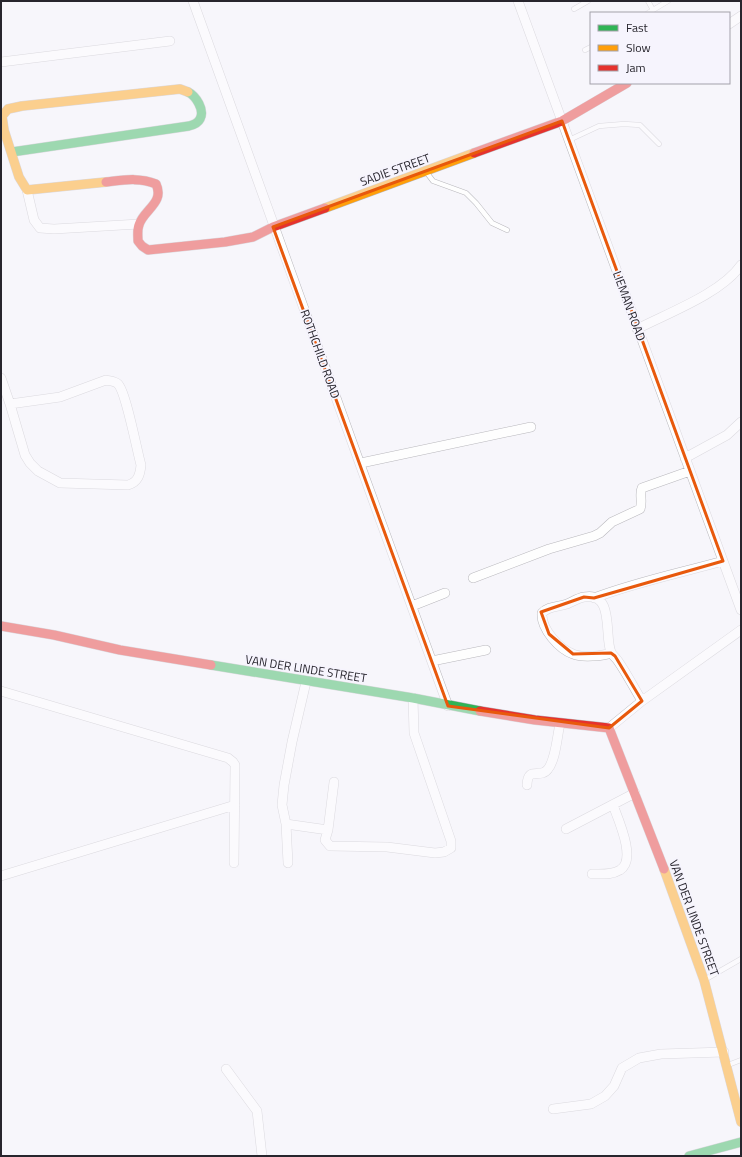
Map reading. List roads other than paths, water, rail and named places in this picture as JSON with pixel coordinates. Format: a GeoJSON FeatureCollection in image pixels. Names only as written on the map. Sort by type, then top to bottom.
{"type":"FeatureCollection","features":[{"type":"Feature","properties":{"kind":"street","name":"ROTHCHILD ROAD"},"geometry":{"type":"LineString","coordinates":[[193,1],[273,227],[361,463],[448,706]]}},
{"type":"Feature","properties":{"kind":"street","name":"LIEMAN ROAD"},"geometry":{"type":"LineString","coordinates":[[518,1],[741,610]]}},
{"type":"Feature","properties":{"kind":"street"},"geometry":{"type":"LineString","coordinates":[[730,23],[741,17]]}},
{"type":"Feature","properties":{"kind":"street"},"geometry":{"type":"LineString","coordinates":[[1,62],[170,41]]}},
{"type":"Feature","properties":{"kind":"street","name":"SADIE STREET"},"geometry":{"type":"LineString","coordinates":[[139,224],[138,241],[148,250],[225,242],[253,237],[273,227],[562,121],[625,84]]}},
{"type":"Feature","properties":{"kind":"street"},"geometry":{"type":"LineString","coordinates":[[12,152],[189,126],[197,123],[202,114],[194,95],[188,91],[180,89],[22,106],[8,109],[2,116],[6,137],[12,152],[18,177],[21,184],[27,190],[34,220],[40,228],[54,229],[139,224],[158,198],[159,190],[158,186],[152,181],[137,179],[27,190]]}},
{"type":"Feature","properties":{"kind":"street"},"geometry":{"type":"LineString","coordinates":[[637,329],[701,297],[732,276],[741,265]]}},
{"type":"Feature","properties":{"kind":"street"},"geometry":{"type":"LineString","coordinates":[[1,378],[25,456],[38,471],[60,483],[128,485],[137,480],[140,475],[141,465],[125,400],[118,384],[106,380],[60,397],[10,404]]}},
{"type":"Feature","properties":{"kind":"street"},"geometry":{"type":"LineString","coordinates":[[685,458],[727,435],[741,422]]}},
{"type":"Feature","properties":{"kind":"street"},"geometry":{"type":"LineString","coordinates":[[361,463],[531,427]]}},
{"type":"Feature","properties":{"kind":"street"},"geometry":{"type":"LineString","coordinates":[[473,578],[549,549],[594,536],[600,533],[612,522],[640,509],[642,505],[642,488],[690,471]]}},
{"type":"Feature","properties":{"kind":"street"},"geometry":{"type":"LineString","coordinates":[[594,598],[613,590],[723,561]]}},
{"type":"Feature","properties":{"kind":"street"},"geometry":{"type":"LineString","coordinates":[[412,606],[445,593]]}},
{"type":"Feature","properties":{"kind":"street"},"geometry":{"type":"LineString","coordinates":[[611,653],[605,655],[585,656],[573,654],[548,634],[542,621],[542,613],[550,608],[584,597],[594,598],[600,601],[607,618],[608,638],[611,653],[619,662],[642,701]]}},
{"type":"Feature","properties":{"kind":"street","name":"VAN DER LINDE STREET"},"geometry":{"type":"LineString","coordinates":[[1,626],[54,635],[120,650],[306,682],[413,698],[448,706],[560,724],[609,728],[654,842],[704,980],[741,1122]]}},
{"type":"Feature","properties":{"kind":"street"},"geometry":{"type":"LineString","coordinates":[[609,728],[642,701],[741,630]]}},
{"type":"Feature","properties":{"kind":"street"},"geometry":{"type":"LineString","coordinates":[[432,661],[486,650]]}},
{"type":"Feature","properties":{"kind":"street"},"geometry":{"type":"LineString","coordinates":[[288,863],[286,824],[282,805],[292,742],[306,682]]}},
{"type":"Feature","properties":{"kind":"street"},"geometry":{"type":"LineString","coordinates":[[1,691],[228,758],[235,765],[234,863]]}},
{"type":"Feature","properties":{"kind":"street"},"geometry":{"type":"LineString","coordinates":[[334,782],[328,830],[325,840],[330,846],[387,847],[434,854],[444,852],[451,848],[451,841],[414,733],[413,698]]}},
{"type":"Feature","properties":{"kind":"street"},"geometry":{"type":"LineString","coordinates":[[527,785],[527,778],[529,775],[544,773],[548,769],[552,761],[560,724]]}},
{"type":"Feature","properties":{"kind":"street"},"geometry":{"type":"LineString","coordinates":[[566,829],[635,793]]}},
{"type":"Feature","properties":{"kind":"street"},"geometry":{"type":"LineString","coordinates":[[1,876],[235,805]]}},
{"type":"Feature","properties":{"kind":"street"},"geometry":{"type":"LineString","coordinates":[[592,874],[613,873],[626,866],[627,857],[625,840],[613,805]]}},
{"type":"Feature","properties":{"kind":"street"},"geometry":{"type":"LineString","coordinates":[[286,824],[328,830]]}},
{"type":"Feature","properties":{"kind":"street"},"geometry":{"type":"LineString","coordinates":[[553,1108],[591,1104],[605,1096],[614,1086],[622,1068],[639,1058],[660,1054],[724,1052]]}},
{"type":"Feature","properties":{"kind":"street"},"geometry":{"type":"LineString","coordinates":[[226,1069],[257,1111],[262,1156]]}},
{"type":"Feature","properties":{"kind":"street"},"geometry":{"type":"LineString","coordinates":[[689,1156],[741,1142]]}},
{"type":"Feature","properties":{"kind":"lane"},"geometry":{"type":"LineString","coordinates":[[574,9],[588,1]]}},
{"type":"Feature","properties":{"kind":"lane"},"geometry":{"type":"LineString","coordinates":[[648,1],[653,10]]}},
{"type":"Feature","properties":{"kind":"lane"},"geometry":{"type":"LineString","coordinates":[[650,12],[668,1]]}},
{"type":"Feature","properties":{"kind":"lane"},"geometry":{"type":"LineString","coordinates":[[585,50],[590,48]]}},
{"type":"Feature","properties":{"kind":"lane"},"geometry":{"type":"LineString","coordinates":[[569,140],[599,126],[624,124],[640,125],[659,144]]}},
{"type":"Feature","properties":{"kind":"lane"},"geometry":{"type":"LineString","coordinates":[[426,171],[433,181],[466,194],[476,203],[492,223],[507,230]]}},
{"type":"Feature","properties":{"kind":"lane"},"geometry":{"type":"LineString","coordinates":[[704,980],[741,959]]}},
{"type":"Feature","properties":{"kind":"lane"},"geometry":{"type":"LineString","coordinates":[[727,1065],[741,1060]]}}]}
